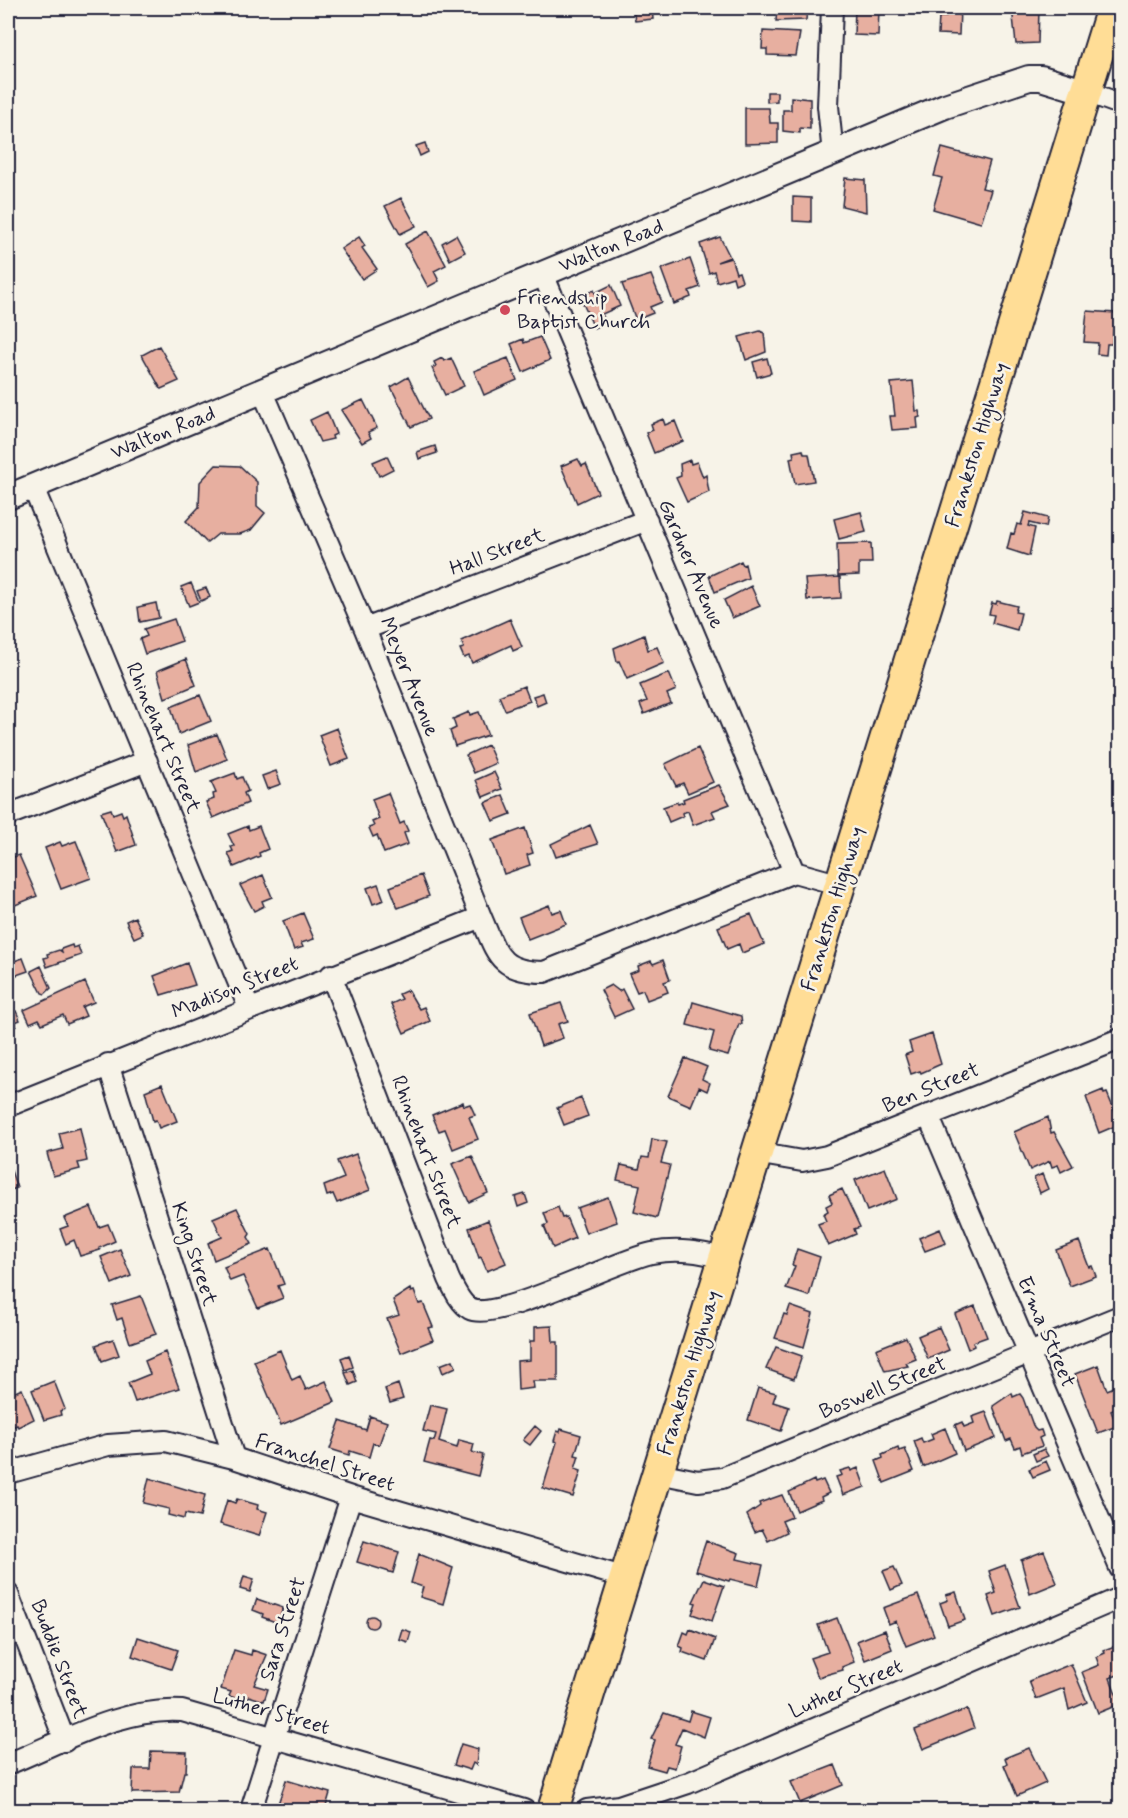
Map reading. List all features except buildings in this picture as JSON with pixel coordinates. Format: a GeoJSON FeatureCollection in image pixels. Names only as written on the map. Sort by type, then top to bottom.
{"type":"FeatureCollection","features":[{"type":"Feature","properties":{"kind":"main road","name":"Frankston Highway"},"geometry":{"type":"LineString","coordinates":[[553,1810],[1112,8]]}},
{"type":"Feature","properties":{"kind":"street"},"geometry":{"type":"LineString","coordinates":[[832,8],[828,106],[833,154]]}},
{"type":"Feature","properties":{"kind":"street","name":"Walton Road"},"geometry":{"type":"LineString","coordinates":[[8,497],[945,106],[1021,80],[1041,78],[1087,92]]}},
{"type":"Feature","properties":{"kind":"street"},"geometry":{"type":"LineString","coordinates":[[1087,92],[1120,104]]}},
{"type":"Feature","properties":{"kind":"street","name":"Gardner Avenue"},"geometry":{"type":"LineString","coordinates":[[543,274],[794,872]]}},
{"type":"Feature","properties":{"kind":"street","name":"Meyer Avenue"},"geometry":{"type":"LineString","coordinates":[[263,392],[364,629],[494,949],[504,963],[520,972],[543,972],[794,872]]}},
{"type":"Feature","properties":{"kind":"street","name":"Rhinehart Street"},"geometry":{"type":"LineString","coordinates":[[33,487],[249,1008]]}},
{"type":"Feature","properties":{"kind":"street","name":"Hall Street"},"geometry":{"type":"LineString","coordinates":[[364,629],[647,520]]}},
{"type":"Feature","properties":{"kind":"street"},"geometry":{"type":"LineString","coordinates":[[8,815],[147,761]]}},
{"type":"Feature","properties":{"kind":"street"},"geometry":{"type":"LineString","coordinates":[[794,872],[841,885]]}},
{"type":"Feature","properties":{"kind":"street","name":"Madison Street"},"geometry":{"type":"LineString","coordinates":[[8,1106],[108,1064],[481,917]]}},
{"type":"Feature","properties":{"kind":"street","name":"Rhinehart Street"},"geometry":{"type":"LineString","coordinates":[[331,975],[449,1279],[458,1296],[470,1309],[487,1312],[650,1254],[686,1250],[725,1258]]}},
{"type":"Feature","properties":{"kind":"street","name":"Ben Street"},"geometry":{"type":"LineString","coordinates":[[756,1153],[792,1160],[814,1160],[1120,1039]]}},
{"type":"Feature","properties":{"kind":"street","name":"King Street"},"geometry":{"type":"LineString","coordinates":[[108,1064],[234,1458]]}},
{"type":"Feature","properties":{"kind":"street","name":"Erma Street"},"geometry":{"type":"LineString","coordinates":[[928,1115],[1120,1568]]}},
{"type":"Feature","properties":{"kind":"street","name":"Boswell Street"},"geometry":{"type":"LineString","coordinates":[[658,1473],[698,1481],[722,1478],[1120,1316]]}},
{"type":"Feature","properties":{"kind":"street","name":"Franchel Street"},"geometry":{"type":"LineString","coordinates":[[8,1473],[108,1445],[166,1441],[234,1458],[351,1497],[626,1578]]}},
{"type":"Feature","properties":{"kind":"street","name":"Sara Street"},"geometry":{"type":"LineString","coordinates":[[251,1810],[351,1497]]}},
{"type":"Feature","properties":{"kind":"street","name":"Buddie Street"},"geometry":{"type":"LineString","coordinates":[[8,1594],[65,1740]]}},
{"type":"Feature","properties":{"kind":"street","name":"Luther Street"},"geometry":{"type":"LineString","coordinates":[[587,1810],[619,1806],[688,1783],[1120,1598]]}},
{"type":"Feature","properties":{"kind":"street","name":"Luther Street"},"geometry":{"type":"LineString","coordinates":[[8,1764],[129,1716],[157,1709],[182,1711],[524,1810]]}},
{"type":"Feature","properties":{"kind":"place","name":"Friendship Baptist Church"},"geometry":{"type":"Point","coordinates":[505,310]}}]}
